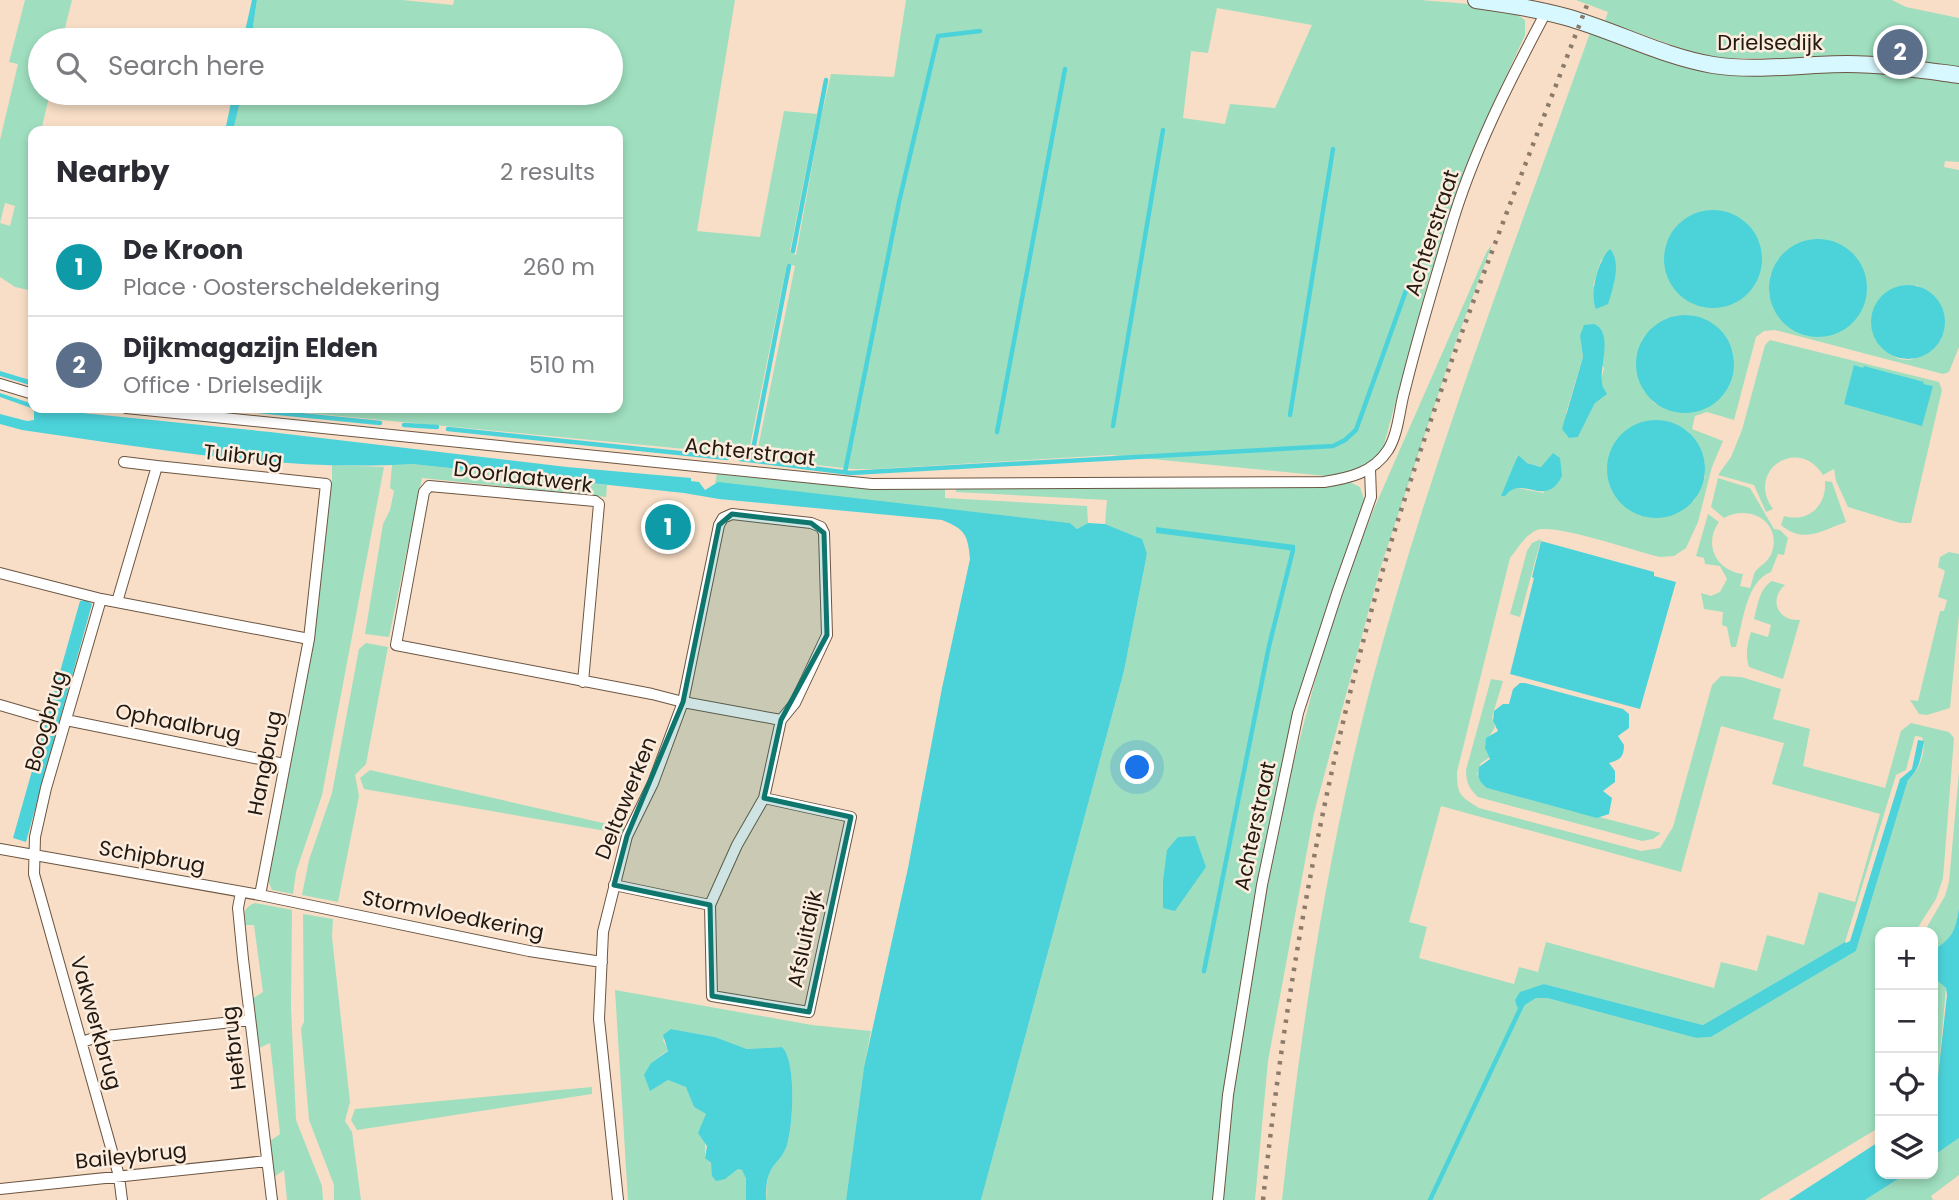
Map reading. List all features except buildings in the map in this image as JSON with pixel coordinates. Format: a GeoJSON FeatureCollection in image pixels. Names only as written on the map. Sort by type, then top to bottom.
{"type":"FeatureCollection","features":[{"type":"Feature","properties":{"kind":"street","name":"Drielsedijk"},"geometry":{"type":"LineString","coordinates":[[1476,0],[1546,12],[1681,58],[1717,65],[1760,67],[1851,64],[1959,75]]}},
{"type":"Feature","properties":{"kind":"street","name":"Achterstraat"},"geometry":{"type":"LineString","coordinates":[[175,413],[872,484],[1324,482],[1350,478],[1370,469],[1387,450],[1396,429],[1404,390],[1451,226],[1504,90],[1546,12]]}},
{"type":"Feature","properties":{"kind":"street"},"geometry":{"type":"LineString","coordinates":[[0,384],[28,392]]}},
{"type":"Feature","properties":{"kind":"street","name":"Tuibrug"},"geometry":{"type":"LineString","coordinates":[[124,462],[326,484]]}},
{"type":"Feature","properties":{"kind":"street"},"geometry":{"type":"LineString","coordinates":[[117,602],[157,466]]}},
{"type":"Feature","properties":{"kind":"street","name":"Achterstraat"},"geometry":{"type":"LineString","coordinates":[[1218,1200],[1228,1095],[1262,885],[1298,713],[1371,497],[1370,469]]}},
{"type":"Feature","properties":{"kind":"street","name":"Hangbrug"},"geometry":{"type":"LineString","coordinates":[[260,895],[309,639],[326,484]]}},
{"type":"Feature","properties":{"kind":"street","name":"Doorlaatwerk"},"geometry":{"type":"LineString","coordinates":[[429,486],[595,500],[600,508],[583,682],[396,645],[425,492],[429,486]]}},
{"type":"Feature","properties":{"kind":"street","name":"Deltawerken"},"geometry":{"type":"LineString","coordinates":[[618,1200],[599,1019],[603,932],[627,836],[653,783],[683,702],[719,525],[723,518],[732,514],[811,523],[821,527],[824,533],[827,635],[795,703],[782,720]]}},
{"type":"Feature","properties":{"kind":"street"},"geometry":{"type":"LineString","coordinates":[[0,573],[101,599],[309,639]]}},
{"type":"Feature","properties":{"kind":"street","name":"Boogbrug"},"geometry":{"type":"LineString","coordinates":[[33,856],[43,801],[101,599]]}},
{"type":"Feature","properties":{"kind":"street"},"geometry":{"type":"LineString","coordinates":[[583,682],[782,720]]}},
{"type":"Feature","properties":{"kind":"street"},"geometry":{"type":"LineString","coordinates":[[0,705],[41,716]]}},
{"type":"Feature","properties":{"kind":"street","name":"Ophaalbrug"},"geometry":{"type":"LineString","coordinates":[[66,720],[284,764]]}},
{"type":"Feature","properties":{"kind":"street","name":"Afsluitdijk"},"geometry":{"type":"LineString","coordinates":[[764,798],[851,817],[809,1012],[712,996],[710,905],[737,845],[764,798],[782,720]]}},
{"type":"Feature","properties":{"kind":"street","name":"Schipbrug"},"geometry":{"type":"LineString","coordinates":[[0,849],[298,903]]}},
{"type":"Feature","properties":{"kind":"street","name":"Vakwerkbrug"},"geometry":{"type":"LineString","coordinates":[[33,856],[34,874],[82,1042],[122,1200]]}},
{"type":"Feature","properties":{"kind":"street"},"geometry":{"type":"LineString","coordinates":[[614,884],[710,905]]}},
{"type":"Feature","properties":{"kind":"street","name":"Hefbrug"},"geometry":{"type":"LineString","coordinates":[[241,892],[238,908],[272,1200]]}},
{"type":"Feature","properties":{"kind":"street","name":"Stormvloedkering"},"geometry":{"type":"LineString","coordinates":[[298,903],[529,951],[602,962]]}},
{"type":"Feature","properties":{"kind":"street"},"geometry":{"type":"LineString","coordinates":[[82,1042],[97,1037],[250,1020]]}},
{"type":"Feature","properties":{"kind":"street","name":"Baileybrug"},"geometry":{"type":"LineString","coordinates":[[0,1189],[267,1161]]}},
{"type":"Feature","properties":{"kind":"highlighted area"},"geometry":{"type":"Polygon","coordinates":[[[732,514],[811,523],[824,533],[827,635],[781,720],[764,798],[851,817],[809,1012],[712,996],[710,905],[614,885],[627,836],[683,702],[719,525],[732,514]]]}},
{"type":"Feature","properties":{"kind":"green space"},"geometry":{"type":"Polygon","coordinates":[[[25,0],[72,0],[65,28],[28,28],[28,105],[47,105],[42,126],[28,126],[28,290],[15,287],[0,277],[0,223],[0,140],[18,64],[9,62],[25,0]],[[5,203],[0,223],[10,226],[15,206],[5,203]]]}},
{"type":"Feature","properties":{"kind":"green space"},"geometry":{"type":"Polygon","coordinates":[[[257,0],[402,0],[453,5],[454,0],[735,0],[697,231],[760,237],[784,111],[817,114],[790,251],[796,255],[831,74],[894,77],[906,0],[1421,0],[1490,7],[1516,14],[1525,20],[1525,35],[1485,122],[1430,275],[1382,452],[1370,462],[1356,468],[1326,476],[1111,455],[876,469],[852,469],[756,458],[795,266],[787,264],[748,455],[308,413],[623,413],[623,126],[234,126],[239,105],[623,105],[623,28],[253,28],[257,0]],[[1217,8],[1208,53],[1191,51],[1183,118],[1225,124],[1230,104],[1275,108],[1312,25],[1217,8]]]}},
{"type":"Feature","properties":{"kind":"green space"},"geometry":{"type":"Polygon","coordinates":[[[1576,0],[1892,0],[1906,7],[1959,18],[1959,69],[1830,59],[1721,58],[1688,51],[1605,21],[1608,12],[1576,0]]]}},
{"type":"Feature","properties":{"kind":"green space"},"geometry":{"type":"Polygon","coordinates":[[[1590,33],[1658,57],[1863,70],[1959,81],[1959,162],[1945,161],[1944,167],[1959,170],[1959,347],[1949,372],[1943,374],[1775,330],[1764,331],[1756,337],[1734,420],[1707,412],[1695,416],[1692,429],[1723,441],[1712,467],[1698,522],[1686,548],[1674,556],[1660,557],[1578,534],[1547,529],[1537,530],[1529,535],[1510,558],[1457,772],[1461,794],[1479,808],[1641,851],[1660,848],[1673,827],[1712,685],[1721,676],[1741,677],[1781,689],[1773,719],[1810,729],[1803,766],[1885,788],[1901,731],[1911,723],[1949,732],[1954,738],[1943,878],[1936,899],[1918,927],[1875,927],[1875,1130],[1759,1200],[1282,1200],[1317,941],[1355,749],[1419,520],[1502,276],[1590,33]],[[1614,254],[1601,260],[1593,286],[1614,286],[1614,254]],[[1778,259],[1770,276],[1769,295],[1804,335],[1823,337],[1778,259]],[[1916,285],[1879,345],[1896,358],[1911,359],[1923,353],[1936,326],[1935,309],[1929,295],[1916,285]],[[1691,315],[1662,320],[1641,341],[1643,390],[1654,403],[1678,412],[1718,400],[1728,387],[1734,362],[1730,345],[1691,315]],[[1580,335],[1583,357],[1566,413],[1578,437],[1595,403],[1604,368],[1580,335]],[[1653,420],[1628,429],[1638,515],[1655,518],[1694,501],[1705,477],[1704,459],[1692,436],[1686,430],[1653,420]],[[1517,455],[1510,490],[1518,488],[1544,493],[1542,467],[1527,463],[1517,455]],[[1721,726],[1681,872],[1441,806],[1409,922],[1427,927],[1419,958],[1514,984],[1519,967],[1538,972],[1546,942],[1714,988],[1721,962],[1757,971],[1767,935],[1804,945],[1819,892],[1855,902],[1880,814],[1772,784],[1784,743],[1721,726]],[[1915,736],[1906,770],[1896,775],[1845,942],[1703,1025],[1544,984],[1524,1005],[1536,998],[1547,998],[1696,1038],[1711,1037],[1856,951],[1908,780],[1921,761],[1922,737],[1915,736]]]}},
{"type":"Feature","properties":{"kind":"green space"},"geometry":{"type":"Polygon","coordinates":[[[1492,245],[1455,344],[1380,569],[1314,813],[1268,1061],[1255,1200],[1223,1200],[1226,1140],[1269,872],[1315,681],[1340,594],[1373,511],[1487,251],[1492,245]]]}},
{"type":"Feature","properties":{"kind":"green space"},"geometry":{"type":"Polygon","coordinates":[[[1770,340],[1939,382],[1942,390],[1911,523],[1900,523],[1848,507],[1836,481],[1834,469],[1823,475],[1813,463],[1801,458],[1789,458],[1770,471],[1765,482],[1766,495],[1773,509],[1766,512],[1754,485],[1718,475],[1731,457],[1742,430],[1765,345],[1770,340]]]}},
{"type":"Feature","properties":{"kind":"green space"},"geometry":{"type":"Polygon","coordinates":[[[412,464],[607,485],[606,497],[422,478],[389,637],[365,634],[383,524],[390,510],[394,491],[390,488],[392,465],[412,464]]]}},
{"type":"Feature","properties":{"kind":"green space"},"geometry":{"type":"Polygon","coordinates":[[[332,465],[384,467],[322,795],[296,872],[293,894],[272,890],[267,878],[332,484],[332,465]]]}},
{"type":"Feature","properties":{"kind":"green space"},"geometry":{"type":"Polygon","coordinates":[[[717,474],[831,485],[945,488],[945,498],[1087,506],[1088,523],[1077,529],[1070,523],[715,483],[717,474]]]}},
{"type":"Feature","properties":{"kind":"green space"},"geometry":{"type":"Polygon","coordinates":[[[1718,478],[1750,488],[1774,529],[1780,530],[1788,538],[1784,555],[1778,554],[1771,572],[1756,584],[1751,593],[1736,647],[1731,647],[1727,627],[1722,625],[1723,612],[1704,609],[1701,593],[1711,596],[1720,592],[1727,579],[1720,566],[1705,564],[1704,558],[1696,556],[1708,514],[1719,522],[1712,539],[1715,555],[1726,568],[1743,574],[1740,586],[1750,588],[1755,572],[1771,555],[1774,541],[1768,524],[1761,518],[1743,513],[1724,518],[1711,507],[1718,478]]]}},
{"type":"Feature","properties":{"kind":"green space"},"geometry":{"type":"Polygon","coordinates":[[[1825,481],[1832,482],[1846,522],[1805,535],[1789,531],[1781,525],[1784,516],[1793,518],[1808,515],[1819,505],[1825,490],[1825,481]]]}},
{"type":"Feature","properties":{"kind":"green space"},"geometry":{"type":"Polygon","coordinates":[[[1350,482],[1360,487],[1365,502],[1286,761],[1215,1200],[981,1200],[1124,671],[1147,554],[1137,537],[1105,524],[1107,500],[956,492],[956,488],[1336,486],[1350,482]]]}},
{"type":"Feature","properties":{"kind":"green space"},"geometry":{"type":"Polygon","coordinates":[[[1541,539],[1520,617],[1510,614],[1527,551],[1532,543],[1541,539]]]}},
{"type":"Feature","properties":{"kind":"green space"},"geometry":{"type":"Polygon","coordinates":[[[1949,552],[1959,554],[1959,615],[1950,708],[1927,715],[1919,714],[1910,700],[1918,701],[1940,611],[1944,611],[1947,600],[1938,597],[1945,571],[1938,567],[1940,557],[1949,552]]]}},
{"type":"Feature","properties":{"kind":"green space"},"geometry":{"type":"Polygon","coordinates":[[[1772,581],[1785,585],[1776,603],[1781,613],[1792,620],[1800,620],[1783,679],[1749,667],[1747,658],[1751,632],[1768,637],[1771,625],[1754,619],[1762,593],[1772,581]]]}},
{"type":"Feature","properties":{"kind":"green space"},"geometry":{"type":"Polygon","coordinates":[[[366,643],[388,647],[366,764],[355,775],[359,796],[338,902],[302,895],[309,860],[332,793],[359,649],[366,643]]]}},
{"type":"Feature","properties":{"kind":"green space"},"geometry":{"type":"Polygon","coordinates":[[[1491,679],[1503,681],[1492,717],[1495,727],[1486,744],[1490,757],[1481,763],[1477,774],[1487,788],[1661,833],[1653,839],[1642,841],[1478,797],[1469,785],[1466,770],[1491,679]]]}},
{"type":"Feature","properties":{"kind":"green space"},"geometry":{"type":"Polygon","coordinates":[[[370,770],[625,828],[623,834],[364,789],[360,778],[370,770]]]}},
{"type":"Feature","properties":{"kind":"green space"},"geometry":{"type":"Polygon","coordinates":[[[1959,772],[1959,908],[1952,933],[1938,947],[1938,927],[1927,927],[1945,896],[1949,882],[1959,772]]]}},
{"type":"Feature","properties":{"kind":"green space"},"geometry":{"type":"Polygon","coordinates":[[[255,903],[292,910],[291,1007],[296,1120],[322,1186],[323,1200],[287,1200],[284,1170],[274,1177],[270,1141],[280,1134],[270,1043],[259,1048],[252,999],[263,992],[254,925],[244,925],[245,911],[255,903]]]}},
{"type":"Feature","properties":{"kind":"green space"},"geometry":{"type":"Polygon","coordinates":[[[303,914],[333,919],[332,937],[350,1102],[345,1121],[352,1132],[361,1200],[334,1200],[334,1185],[309,1120],[301,1028],[304,1022],[303,914]]]}},
{"type":"Feature","properties":{"kind":"green space"},"geometry":{"type":"Polygon","coordinates":[[[1938,981],[1946,988],[1938,1076],[1938,981]]]}},
{"type":"Feature","properties":{"kind":"green space"},"geometry":{"type":"Polygon","coordinates":[[[615,990],[812,1025],[871,1031],[846,1200],[766,1200],[769,1175],[785,1150],[791,1124],[792,1079],[787,1054],[782,1047],[747,1049],[715,1037],[671,1029],[663,1040],[668,1050],[651,1063],[651,1090],[668,1080],[687,1087],[694,1107],[706,1114],[705,1157],[724,1179],[738,1169],[742,1170],[746,1179],[746,1200],[628,1200],[615,990]]]}},
{"type":"Feature","properties":{"kind":"green space"},"geometry":{"type":"Polygon","coordinates":[[[592,1087],[592,1094],[357,1130],[351,1120],[355,1109],[592,1087]]]}},
{"type":"Feature","properties":{"kind":"green space"},"geometry":{"type":"Polygon","coordinates":[[[1959,1138],[1959,1175],[1931,1196],[1933,1200],[1865,1200],[1898,1179],[1938,1179],[1938,1153],[1959,1138]]]}},
{"type":"Feature","properties":{"kind":"water"},"geometry":{"type":"Polygon","coordinates":[[[252,0],[257,0],[253,28],[246,28],[252,0]]]}},
{"type":"Feature","properties":{"kind":"water"},"geometry":{"type":"Polygon","coordinates":[[[230,105],[239,105],[234,126],[226,126],[230,105]]]}},
{"type":"Feature","properties":{"kind":"water"},"geometry":{"type":"Polygon","coordinates":[[[1713,210],[1732,214],[1748,224],[1758,240],[1762,259],[1758,278],[1748,294],[1732,304],[1713,308],[1694,304],[1678,294],[1668,278],[1664,259],[1668,240],[1678,224],[1694,214],[1713,210]]]}},
{"type":"Feature","properties":{"kind":"water"},"geometry":{"type":"Polygon","coordinates":[[[1818,239],[1837,243],[1853,253],[1863,269],[1867,288],[1863,307],[1853,323],[1837,333],[1818,337],[1799,333],[1783,323],[1773,307],[1769,288],[1773,269],[1783,253],[1799,243],[1818,239]]]}},
{"type":"Feature","properties":{"kind":"water"},"geometry":{"type":"Polygon","coordinates":[[[1610,249],[1614,254],[1616,268],[1614,283],[1608,304],[1596,309],[1596,278],[1610,249]]]}},
{"type":"Feature","properties":{"kind":"water"},"geometry":{"type":"Polygon","coordinates":[[[1901,285],[1915,285],[1929,291],[1939,301],[1945,322],[1943,336],[1929,353],[1915,359],[1901,359],[1887,353],[1877,343],[1871,329],[1871,315],[1877,301],[1887,291],[1901,285]]]}},
{"type":"Feature","properties":{"kind":"water"},"geometry":{"type":"Polygon","coordinates":[[[1685,315],[1704,319],[1720,329],[1730,345],[1734,364],[1730,383],[1720,399],[1704,409],[1685,413],[1666,409],[1650,399],[1640,383],[1636,364],[1640,345],[1650,329],[1666,319],[1685,315]]]}},
{"type":"Feature","properties":{"kind":"water"},"geometry":{"type":"Polygon","coordinates":[[[1594,324],[1600,328],[1605,342],[1602,383],[1607,394],[1595,403],[1578,437],[1569,438],[1562,429],[1583,357],[1580,336],[1584,325],[1594,324]]]}},
{"type":"Feature","properties":{"kind":"water"},"geometry":{"type":"Polygon","coordinates":[[[1854,365],[1933,386],[1922,426],[1844,404],[1854,365]]]}},
{"type":"Feature","properties":{"kind":"water"},"geometry":{"type":"Polygon","coordinates":[[[0,371],[28,379],[28,384],[0,376],[0,371]]]}},
{"type":"Feature","properties":{"kind":"water"},"geometry":{"type":"Polygon","coordinates":[[[0,393],[28,402],[28,407],[0,397],[0,393]]]}},
{"type":"Feature","properties":{"kind":"water"},"geometry":{"type":"Polygon","coordinates":[[[34,413],[82,413],[270,432],[567,467],[691,478],[691,481],[699,482],[705,490],[718,482],[1070,523],[1077,529],[1088,523],[1105,524],[1142,539],[1147,554],[1124,671],[981,1200],[846,1200],[864,1067],[908,868],[970,559],[966,538],[960,530],[942,520],[719,499],[412,464],[314,465],[216,457],[22,430],[0,424],[0,414],[27,421],[34,420],[34,413]]]}},
{"type":"Feature","properties":{"kind":"water"},"geometry":{"type":"Polygon","coordinates":[[[1656,420],[1675,424],[1691,434],[1701,450],[1705,469],[1701,488],[1691,504],[1675,514],[1656,518],[1637,514],[1621,504],[1611,488],[1607,469],[1611,450],[1621,434],[1637,424],[1656,420]]]}},
{"type":"Feature","properties":{"kind":"water"},"geometry":{"type":"Polygon","coordinates":[[[1553,453],[1560,458],[1562,476],[1555,486],[1541,491],[1519,488],[1501,496],[1518,455],[1527,463],[1541,467],[1553,453]]]}},
{"type":"Feature","properties":{"kind":"water"},"geometry":{"type":"Polygon","coordinates":[[[1156,527],[1295,545],[1295,551],[1156,533],[1156,527]]]}},
{"type":"Feature","properties":{"kind":"water"},"geometry":{"type":"Polygon","coordinates":[[[1541,541],[1654,572],[1654,576],[1676,582],[1640,709],[1510,674],[1541,541]]]}},
{"type":"Feature","properties":{"kind":"water"},"geometry":{"type":"Polygon","coordinates":[[[86,600],[92,604],[26,842],[13,838],[80,601],[86,600]]]}},
{"type":"Feature","properties":{"kind":"water"},"geometry":{"type":"Polygon","coordinates":[[[1520,683],[1623,709],[1629,714],[1629,728],[1618,736],[1624,745],[1622,755],[1609,763],[1615,771],[1615,782],[1603,791],[1612,798],[1609,814],[1597,818],[1487,788],[1480,781],[1479,767],[1490,759],[1485,748],[1486,738],[1498,731],[1493,721],[1494,711],[1503,704],[1509,704],[1513,689],[1520,683]]]}},
{"type":"Feature","properties":{"kind":"water"},"geometry":{"type":"Polygon","coordinates":[[[1918,740],[1924,741],[1919,762],[1908,780],[1856,951],[1711,1037],[1696,1038],[1547,998],[1536,998],[1520,1008],[1517,1007],[1515,1000],[1520,992],[1544,984],[1703,1025],[1850,941],[1900,779],[1912,769],[1918,740]]]}},
{"type":"Feature","properties":{"kind":"water"},"geometry":{"type":"Polygon","coordinates":[[[1195,836],[1206,867],[1175,911],[1163,908],[1167,850],[1178,837],[1195,836]]]}},
{"type":"Feature","properties":{"kind":"water"},"geometry":{"type":"Polygon","coordinates":[[[1959,908],[1959,1138],[1938,1153],[1938,1076],[1947,995],[1946,988],[1938,981],[1938,947],[1952,933],[1959,908]]]}},
{"type":"Feature","properties":{"kind":"water"},"geometry":{"type":"Polygon","coordinates":[[[671,1029],[715,1037],[747,1049],[782,1047],[787,1054],[792,1079],[789,1136],[785,1150],[769,1175],[766,1200],[746,1200],[746,1179],[742,1170],[738,1169],[725,1179],[716,1181],[712,1176],[711,1163],[705,1158],[707,1146],[698,1133],[706,1114],[694,1107],[686,1087],[668,1080],[650,1091],[644,1075],[651,1063],[668,1051],[663,1035],[671,1029]]]}},
{"type":"Feature","properties":{"kind":"water"},"geometry":{"type":"Polygon","coordinates":[[[1875,1144],[1875,1179],[1898,1179],[1865,1200],[1789,1200],[1875,1144]]]}},
{"type":"Feature","properties":{"kind":"waterway"},"geometry":{"type":"LineString","coordinates":[[845,472],[899,202],[938,36],[980,31]]}},
{"type":"Feature","properties":{"kind":"waterway"},"geometry":{"type":"LineString","coordinates":[[997,432],[1065,69]]}},
{"type":"Feature","properties":{"kind":"waterway"},"geometry":{"type":"LineString","coordinates":[[793,251],[826,80]]}},
{"type":"Feature","properties":{"kind":"waterway"},"geometry":{"type":"LineString","coordinates":[[1113,426],[1163,130]]}},
{"type":"Feature","properties":{"kind":"waterway"},"geometry":{"type":"LineString","coordinates":[[1290,415],[1333,149]]}},
{"type":"Feature","properties":{"kind":"waterway"},"geometry":{"type":"LineString","coordinates":[[751,460],[789,266]]}},
{"type":"Feature","properties":{"kind":"waterway"},"geometry":{"type":"LineString","coordinates":[[740,459],[850,473],[1333,446],[1356,430],[1408,285]]}},
{"type":"Feature","properties":{"kind":"waterway"},"geometry":{"type":"LineString","coordinates":[[280,413],[380,423]]}},
{"type":"Feature","properties":{"kind":"waterway"},"geometry":{"type":"LineString","coordinates":[[404,425],[437,427]]}},
{"type":"Feature","properties":{"kind":"waterway"},"geometry":{"type":"LineString","coordinates":[[448,429],[727,458]]}},
{"type":"Feature","properties":{"kind":"waterway"},"geometry":{"type":"LineString","coordinates":[[1204,971],[1269,646],[1293,550]]}},
{"type":"Feature","properties":{"kind":"waterway"},"geometry":{"type":"LineString","coordinates":[[1430,1200],[1523,1003]]}},
{"type":"Feature","properties":{"kind":"railway"},"geometry":{"type":"LineString","coordinates":[[1263,1200],[1283,1040],[1325,801],[1384,566],[1455,352],[1589,0]]}},
{"type":"Feature","properties":{"kind":"place","name":"Dijkmagazijn Elden"},"geometry":{"type":"Point","coordinates":[1900,52]}},
{"type":"Feature","properties":{"kind":"place","name":"De Kroon"},"geometry":{"type":"Point","coordinates":[668,527]}}]}
